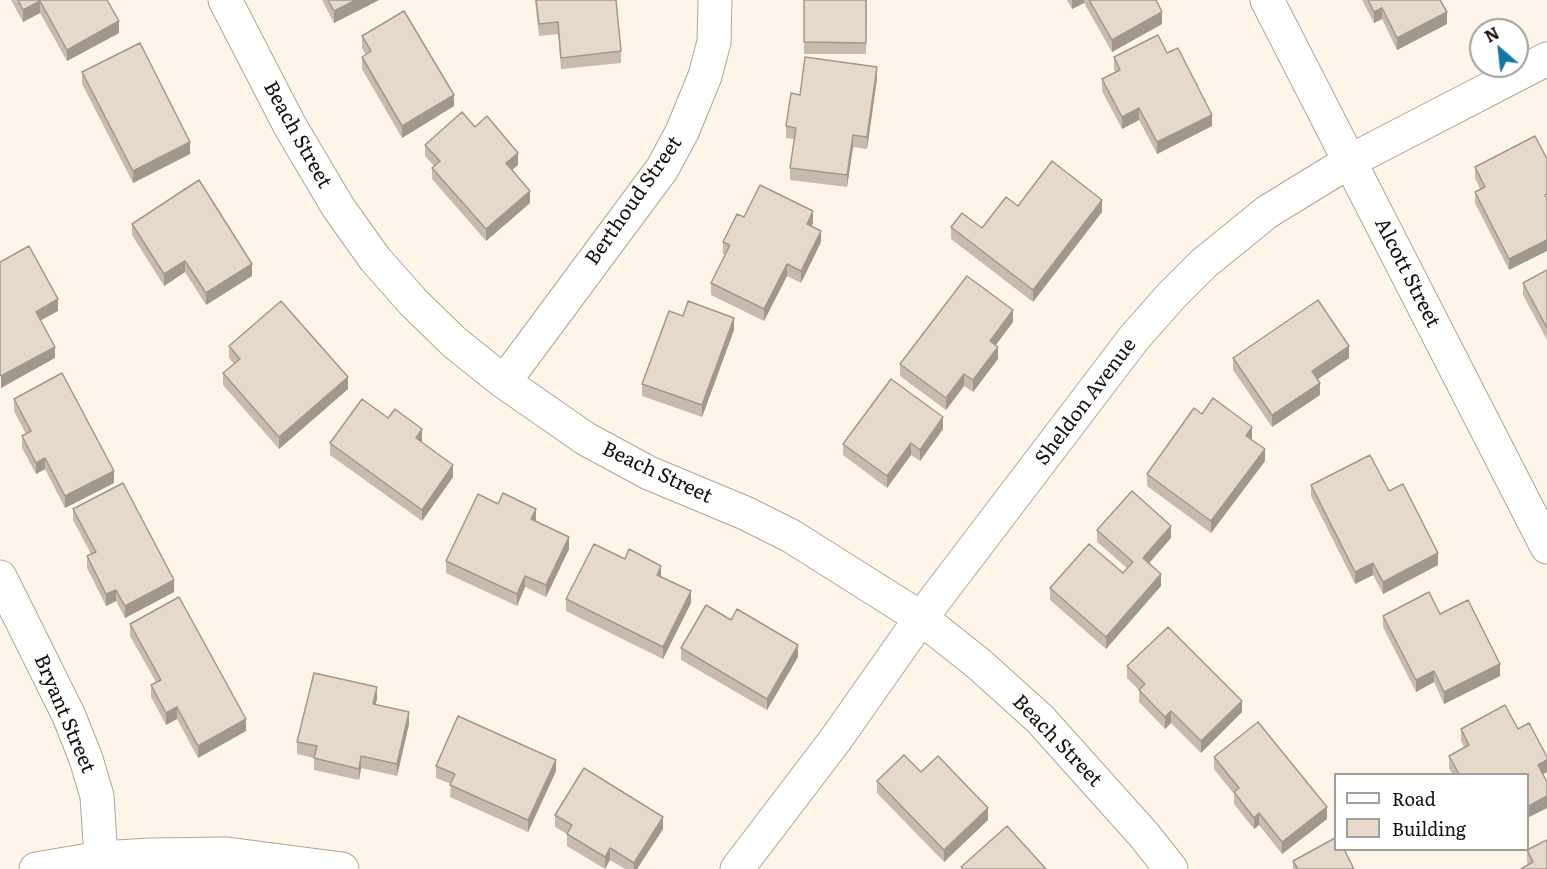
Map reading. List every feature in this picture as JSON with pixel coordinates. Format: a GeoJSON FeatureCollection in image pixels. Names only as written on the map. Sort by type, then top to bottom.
{"type":"FeatureCollection","features":[{"type":"Feature","properties":{"kind":"street","name":"Beach Street"},"geometry":{"type":"LineString","coordinates":[[225,0],[290,126],[338,207],[375,259],[413,302],[454,342],[504,382],[586,439],[649,473],[745,513],[791,536],[921,618],[979,664],[1040,719],[1144,835],[1171,869]]}},
{"type":"Feature","properties":{"kind":"street","name":"Berthoud Street"},"geometry":{"type":"LineString","coordinates":[[504,382],[662,169],[677,141],[705,76],[714,42],[716,0]]}},
{"type":"Feature","properties":{"kind":"street","name":"Alcott Street"},"geometry":{"type":"LineString","coordinates":[[1267,0],[1547,546]]}},
{"type":"Feature","properties":{"kind":"street","name":"Sheldon Avenue"},"geometry":{"type":"LineString","coordinates":[[737,869],[836,739],[921,618],[1134,338],[1203,264],[1267,212],[1350,160],[1547,59]]}},
{"type":"Feature","properties":{"kind":"street","name":"Bryant Street"},"geometry":{"type":"LineString","coordinates":[[0,577],[69,716],[86,759],[97,796],[100,858]]}},
{"type":"Feature","properties":{"kind":"street"},"geometry":{"type":"LineString","coordinates":[[36,869],[100,858],[227,854],[342,869]]}},
{"type":"Feature","properties":{"kind":"building"},"geometry":{"type":"Polygon","coordinates":[[[18,0],[107,0],[119,21],[67,50],[40,1],[23,10],[18,0]]]}},
{"type":"Feature","properties":{"kind":"building"},"geometry":{"type":"Polygon","coordinates":[[[328,0],[356,0],[334,11],[328,0]]]}},
{"type":"Feature","properties":{"kind":"building"},"geometry":{"type":"Polygon","coordinates":[[[536,0],[616,0],[621,51],[561,58],[558,22],[539,24],[536,0]]]}},
{"type":"Feature","properties":{"kind":"building"},"geometry":{"type":"Polygon","coordinates":[[[804,0],[866,0],[866,43],[804,42],[804,0]]]}},
{"type":"Feature","properties":{"kind":"building"},"geometry":{"type":"Polygon","coordinates":[[[1089,0],[1156,0],[1162,12],[1112,40],[1089,0]]]}},
{"type":"Feature","properties":{"kind":"building"},"geometry":{"type":"Polygon","coordinates":[[[1368,0],[1440,0],[1447,12],[1397,38],[1382,8],[1374,12],[1368,0]]]}},
{"type":"Feature","properties":{"kind":"building"},"geometry":{"type":"Polygon","coordinates":[[[404,11],[454,95],[402,126],[362,57],[371,51],[362,36],[404,11]]]}},
{"type":"Feature","properties":{"kind":"building"},"geometry":{"type":"Polygon","coordinates":[[[1158,35],[1167,53],[1178,48],[1212,115],[1157,142],[1139,108],[1122,117],[1102,79],[1120,70],[1114,57],[1158,35]]]}},
{"type":"Feature","properties":{"kind":"building"},"geometry":{"type":"Polygon","coordinates":[[[140,43],[190,142],[133,171],[82,72],[140,43]]]}},
{"type":"Feature","properties":{"kind":"building"},"geometry":{"type":"Polygon","coordinates":[[[805,57],[877,67],[867,137],[853,135],[847,175],[790,168],[796,128],[786,126],[791,93],[800,95],[805,57]]]}},
{"type":"Feature","properties":{"kind":"building"},"geometry":{"type":"Polygon","coordinates":[[[462,112],[475,127],[487,116],[518,153],[506,163],[530,191],[486,229],[432,168],[440,161],[425,145],[462,112]]]}},
{"type":"Feature","properties":{"kind":"building"},"geometry":{"type":"Polygon","coordinates":[[[1535,136],[1547,159],[1547,194],[1545,195],[1547,199],[1547,240],[1509,259],[1475,192],[1485,187],[1475,167],[1535,136]]]}},
{"type":"Feature","properties":{"kind":"building"},"geometry":{"type":"Polygon","coordinates":[[[1052,161],[1102,200],[1033,290],[951,227],[962,213],[982,228],[1006,197],[1018,206],[1052,161]]]}},
{"type":"Feature","properties":{"kind":"building"},"geometry":{"type":"Polygon","coordinates":[[[199,180],[252,264],[206,293],[185,261],[164,274],[132,224],[199,180]]]}},
{"type":"Feature","properties":{"kind":"building"},"geometry":{"type":"Polygon","coordinates":[[[760,185],[813,211],[807,224],[821,231],[801,271],[787,264],[764,309],[711,283],[730,245],[723,242],[737,214],[744,217],[760,185]]]}},
{"type":"Feature","properties":{"kind":"building"},"geometry":{"type":"Polygon","coordinates":[[[29,246],[58,299],[36,312],[55,347],[1,376],[0,262],[29,246]]]}},
{"type":"Feature","properties":{"kind":"building"},"geometry":{"type":"Polygon","coordinates":[[[1547,270],[1547,328],[1523,283],[1547,270]]]}},
{"type":"Feature","properties":{"kind":"building"},"geometry":{"type":"Polygon","coordinates":[[[967,276],[1013,310],[990,341],[998,347],[973,380],[964,374],[946,398],[900,364],[967,276]]]}},
{"type":"Feature","properties":{"kind":"building"},"geometry":{"type":"Polygon","coordinates":[[[1318,300],[1349,346],[1312,371],[1320,383],[1272,415],[1233,358],[1318,300]]]}},
{"type":"Feature","properties":{"kind":"building"},"geometry":{"type":"Polygon","coordinates":[[[281,301],[348,377],[279,437],[223,373],[240,359],[229,346],[281,301]]]}},
{"type":"Feature","properties":{"kind":"building"},"geometry":{"type":"Polygon","coordinates":[[[688,301],[734,318],[702,405],[642,384],[669,311],[683,316],[688,301]]]}},
{"type":"Feature","properties":{"kind":"building"},"geometry":{"type":"Polygon","coordinates":[[[62,373],[114,471],[65,496],[45,458],[36,463],[22,436],[31,431],[14,399],[62,373]]]}},
{"type":"Feature","properties":{"kind":"building"},"geometry":{"type":"Polygon","coordinates":[[[891,379],[943,417],[920,450],[911,443],[887,476],[843,444],[891,379]]]}},
{"type":"Feature","properties":{"kind":"building"},"geometry":{"type":"Polygon","coordinates":[[[1213,398],[1252,427],[1246,436],[1265,449],[1211,521],[1147,474],[1194,408],[1202,414],[1213,398]]]}},
{"type":"Feature","properties":{"kind":"building"},"geometry":{"type":"Polygon","coordinates":[[[362,399],[388,418],[395,409],[422,429],[416,438],[453,465],[422,510],[330,443],[362,399]]]}},
{"type":"Feature","properties":{"kind":"building"},"geometry":{"type":"Polygon","coordinates":[[[1370,455],[1389,491],[1403,484],[1438,553],[1383,582],[1373,563],[1355,572],[1311,485],[1370,455]]]}},
{"type":"Feature","properties":{"kind":"building"},"geometry":{"type":"Polygon","coordinates":[[[123,483],[174,580],[125,606],[116,590],[106,594],[87,556],[96,552],[73,509],[123,483]]]}},
{"type":"Feature","properties":{"kind":"building"},"geometry":{"type":"Polygon","coordinates":[[[1132,491],[1171,526],[1143,558],[1161,574],[1106,637],[1050,588],[1089,544],[1123,573],[1133,562],[1097,530],[1132,491]]]}},
{"type":"Feature","properties":{"kind":"building"},"geometry":{"type":"Polygon","coordinates":[[[503,493],[536,509],[531,519],[569,537],[546,585],[525,576],[517,594],[446,561],[478,494],[498,504],[503,493]]]}},
{"type":"Feature","properties":{"kind":"building"},"geometry":{"type":"Polygon","coordinates":[[[594,544],[625,559],[629,549],[661,566],[657,575],[691,591],[663,647],[566,599],[594,544]]]}},
{"type":"Feature","properties":{"kind":"building"},"geometry":{"type":"Polygon","coordinates":[[[1429,592],[1440,614],[1468,600],[1500,664],[1444,692],[1434,671],[1416,680],[1383,616],[1429,592]]]}},
{"type":"Feature","properties":{"kind":"building"},"geometry":{"type":"Polygon","coordinates":[[[179,597],[246,719],[198,746],[177,707],[166,713],[151,685],[161,680],[130,624],[179,597]]]}},
{"type":"Feature","properties":{"kind":"building"},"geometry":{"type":"Polygon","coordinates":[[[706,605],[731,620],[737,609],[798,645],[767,699],[681,648],[706,605]]]}},
{"type":"Feature","properties":{"kind":"building"},"geometry":{"type":"Polygon","coordinates":[[[1168,627],[1242,701],[1201,741],[1171,711],[1165,717],[1139,690],[1145,684],[1127,666],[1168,627]]]}},
{"type":"Feature","properties":{"kind":"building"},"geometry":{"type":"Polygon","coordinates":[[[314,673],[377,687],[373,704],[409,712],[397,764],[361,756],[359,769],[314,758],[317,746],[297,742],[314,673]]]}},
{"type":"Feature","properties":{"kind":"building"},"geometry":{"type":"Polygon","coordinates":[[[1505,705],[1518,729],[1529,723],[1547,757],[1547,760],[1538,765],[1547,782],[1547,796],[1529,806],[1529,773],[1458,773],[1449,756],[1469,745],[1461,729],[1505,705]]]}},
{"type":"Feature","properties":{"kind":"building"},"geometry":{"type":"Polygon","coordinates":[[[458,716],[556,760],[528,820],[450,785],[455,774],[436,766],[458,716]]]}},
{"type":"Feature","properties":{"kind":"building"},"geometry":{"type":"Polygon","coordinates":[[[1258,722],[1327,807],[1282,842],[1259,813],[1254,818],[1234,792],[1239,788],[1214,757],[1258,722]]]}},
{"type":"Feature","properties":{"kind":"building"},"geometry":{"type":"Polygon","coordinates":[[[904,755],[921,772],[938,756],[988,808],[944,850],[877,781],[904,755]]]}},
{"type":"Feature","properties":{"kind":"building"},"geometry":{"type":"Polygon","coordinates":[[[584,768],[663,817],[634,863],[610,848],[605,857],[567,834],[572,825],[555,815],[584,768]]]}},
{"type":"Feature","properties":{"kind":"building"},"geometry":{"type":"Polygon","coordinates":[[[1007,826],[1046,869],[963,869],[961,867],[1007,826]]]}},
{"type":"Feature","properties":{"kind":"building"},"geometry":{"type":"Polygon","coordinates":[[[1334,839],[1334,851],[1345,851],[1354,869],[1298,869],[1293,861],[1334,839]]]}},
{"type":"Feature","properties":{"kind":"building"},"geometry":{"type":"Polygon","coordinates":[[[1547,840],[1547,869],[1521,869],[1533,862],[1528,851],[1547,840]]]}}]}
